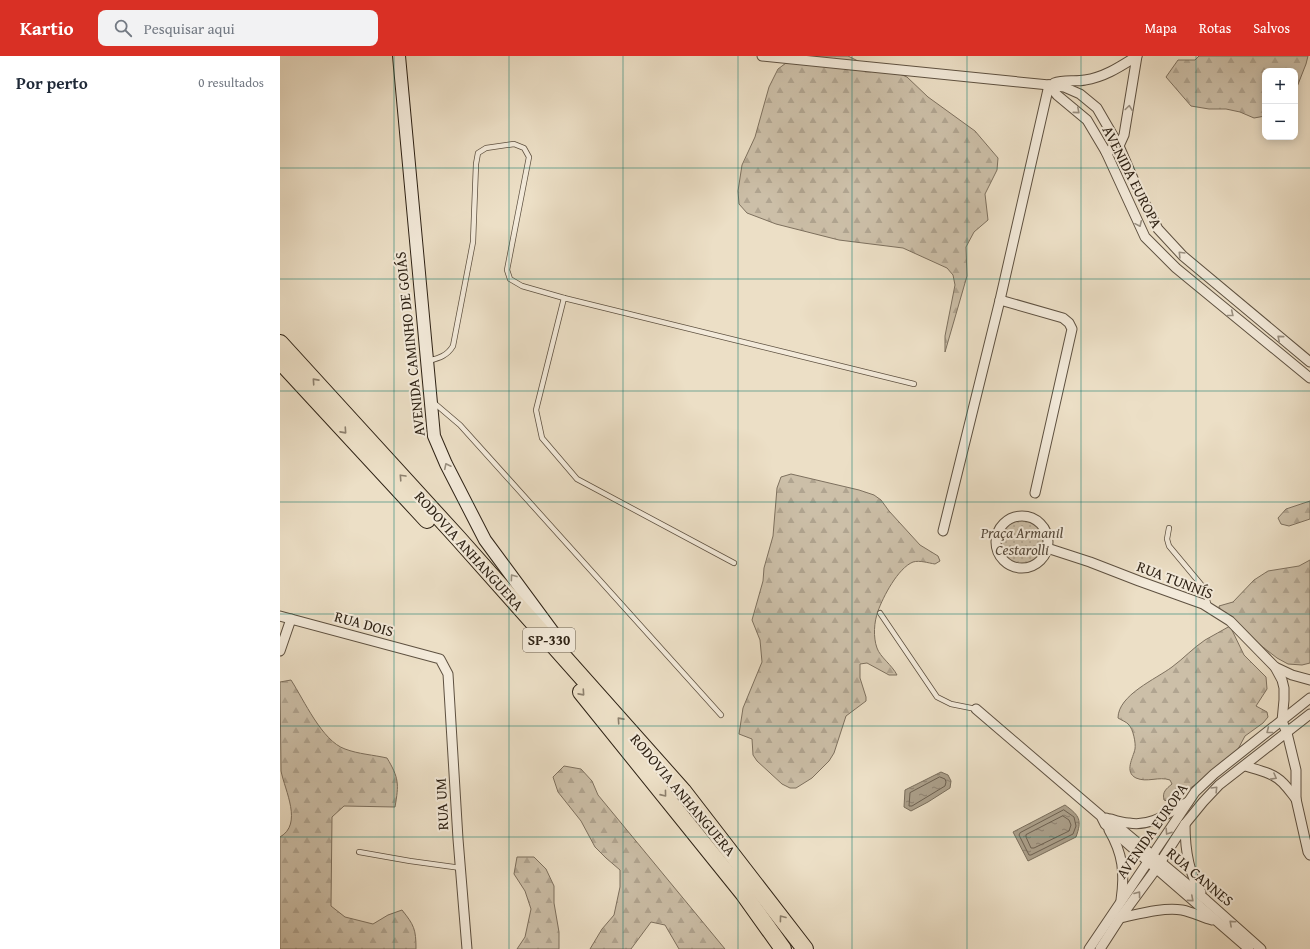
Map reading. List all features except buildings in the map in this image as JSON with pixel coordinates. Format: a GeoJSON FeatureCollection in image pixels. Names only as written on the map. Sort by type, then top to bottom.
{"type":"FeatureCollection","features":[{"type":"Feature","properties":{"kind":"highway","name":"RODOVIA ANHANGUERA"},"geometry":{"type":"LineString","coordinates":[[280,343],[458,538],[684,791],[806,949]]}},
{"type":"Feature","properties":{"kind":"highway","name":"RODOVIA ANHANGUERA"},"geometry":{"type":"LineString","coordinates":[[280,361],[450,545],[594,707],[743,893],[783,949]]}},
{"type":"Feature","properties":{"kind":"main road","name":"AVENIDA CAMINHO DE GOIÁS"},"geometry":{"type":"LineString","coordinates":[[399,56],[434,436],[446,464],[485,540],[602,699]]}},
{"type":"Feature","properties":{"kind":"street"},"geometry":{"type":"LineString","coordinates":[[762,56],[1049,85],[1060,80],[1084,81],[1102,76],[1137,56]]}},
{"type":"Feature","properties":{"kind":"street"},"geometry":{"type":"LineString","coordinates":[[1106,152],[1119,146],[1124,135],[1137,56]]}},
{"type":"Feature","properties":{"kind":"street"},"geometry":{"type":"LineString","coordinates":[[943,531],[1000,300],[1049,85]]}},
{"type":"Feature","properties":{"kind":"street","name":"AVENIDA EUROPA"},"geometry":{"type":"LineString","coordinates":[[1049,85],[1064,87],[1080,94],[1097,108],[1119,146],[1138,190],[1158,229],[1183,256],[1310,362]]}},
{"type":"Feature","properties":{"kind":"street","name":"AVENIDA EUROPA"},"geometry":{"type":"LineString","coordinates":[[1049,85],[1057,95],[1087,120],[1106,152],[1145,237],[1176,268],[1310,378]]}},
{"type":"Feature","properties":{"kind":"street"},"geometry":{"type":"LineString","coordinates":[[1000,300],[1063,318],[1069,323],[1072,329],[1035,493]]}},
{"type":"Feature","properties":{"kind":"street"},"geometry":{"type":"LineString","coordinates":[[1027,516],[1035,519],[1046,531],[1048,540],[1047,548],[1044,556],[1031,566],[1022,568],[1014,566],[1006,562],[1000,556],[997,544],[998,531],[1003,524],[1014,518],[1027,516]]}},
{"type":"Feature","properties":{"kind":"street","name":"RUA TUNNÍS"},"geometry":{"type":"LineString","coordinates":[[1047,548],[1090,562],[1203,604],[1230,621],[1275,666]]}},
{"type":"Feature","properties":{"kind":"street","name":"RUA DOIS"},"geometry":{"type":"LineString","coordinates":[[280,616],[440,659]]}},
{"type":"Feature","properties":{"kind":"street"},"geometry":{"type":"LineString","coordinates":[[280,651],[291,619]]}},
{"type":"Feature","properties":{"kind":"street","name":"RUA UM"},"geometry":{"type":"LineString","coordinates":[[440,659],[448,674],[467,949]]}},
{"type":"Feature","properties":{"kind":"street"},"geometry":{"type":"LineString","coordinates":[[1275,666],[1292,675],[1310,680]]}},
{"type":"Feature","properties":{"kind":"street"},"geometry":{"type":"LineString","coordinates":[[1275,666],[1284,688],[1282,721],[1287,733],[1296,770],[1296,799],[1308,852],[1310,855]]}},
{"type":"Feature","properties":{"kind":"street","name":"AVENIDA EUROPA"},"geometry":{"type":"LineString","coordinates":[[1089,949],[1195,792],[1214,774],[1310,698]]}},
{"type":"Feature","properties":{"kind":"street","name":"RUA CANNES"},"geometry":{"type":"LineString","coordinates":[[976,709],[1159,866],[1217,922],[1249,949]]}},
{"type":"Feature","properties":{"kind":"street","name":"AVENIDA EUROPA"},"geometry":{"type":"LineString","coordinates":[[1100,949],[1120,918],[1159,866],[1185,824],[1203,802],[1219,785],[1310,714]]}},
{"type":"Feature","properties":{"kind":"street"},"geometry":{"type":"LineString","coordinates":[[1245,766],[1262,771],[1283,782],[1296,799]]}},
{"type":"Feature","properties":{"kind":"street"},"geometry":{"type":"LineString","coordinates":[[1105,820],[1131,824],[1150,822],[1160,818],[1189,801]]}},
{"type":"Feature","properties":{"kind":"street"},"geometry":{"type":"LineString","coordinates":[[1189,801],[1185,824],[1186,849],[1197,887],[1206,900]]}},
{"type":"Feature","properties":{"kind":"street"},"geometry":{"type":"LineString","coordinates":[[1105,820],[1121,855],[1121,901]]}},
{"type":"Feature","properties":{"kind":"street","name":"RUA CANNES"},"geometry":{"type":"LineString","coordinates":[[1159,866],[1206,900],[1261,949]]}},
{"type":"Feature","properties":{"kind":"street"},"geometry":{"type":"LineString","coordinates":[[1120,918],[1152,911],[1180,910],[1194,913],[1217,922]]}},
{"type":"Feature","properties":{"kind":"lane"},"geometry":{"type":"LineString","coordinates":[[427,362],[446,356],[453,346],[473,242],[476,164],[478,153],[486,148],[514,144],[524,148],[529,157],[507,270],[510,279],[522,286],[564,298],[914,384]]}},
{"type":"Feature","properties":{"kind":"lane"},"geometry":{"type":"LineString","coordinates":[[564,298],[536,410],[542,438],[577,479],[734,563]]}},
{"type":"Feature","properties":{"kind":"lane"},"geometry":{"type":"LineString","coordinates":[[430,400],[460,426],[721,716]]}},
{"type":"Feature","properties":{"kind":"lane"},"geometry":{"type":"LineString","coordinates":[[1169,528],[1167,539],[1169,546],[1204,588],[1210,608]]}},
{"type":"Feature","properties":{"kind":"lane"},"geometry":{"type":"LineString","coordinates":[[880,613],[937,697],[951,704],[976,709]]}},
{"type":"Feature","properties":{"kind":"lane"},"geometry":{"type":"LineString","coordinates":[[359,852],[461,868]]}},
{"type":"Feature","properties":{"kind":"green space"},"geometry":{"type":"Polygon","coordinates":[[[803,56],[848,56],[868,66],[895,72],[907,77],[928,97],[975,131],[998,158],[997,170],[985,194],[988,220],[974,232],[966,247],[967,276],[945,352],[945,336],[955,285],[953,275],[947,268],[903,248],[839,240],[776,224],[747,213],[739,204],[738,191],[742,165],[755,137],[769,87],[778,69],[790,60],[803,56]]]}},
{"type":"Feature","properties":{"kind":"green space"},"geometry":{"type":"Polygon","coordinates":[[[1199,56],[1308,56],[1298,84],[1298,68],[1262,68],[1262,117],[1254,118],[1240,112],[1226,109],[1209,109],[1191,106],[1166,77],[1178,60],[1195,60],[1199,56]]]}},
{"type":"Feature","properties":{"kind":"green space"},"geometry":{"type":"Polygon","coordinates":[[[791,474],[874,495],[881,500],[920,545],[938,556],[940,561],[935,564],[916,561],[907,565],[897,576],[883,598],[875,625],[876,644],[883,658],[897,675],[889,675],[867,663],[860,664],[860,678],[866,701],[846,716],[834,753],[829,761],[812,778],[796,788],[790,788],[782,784],[757,761],[753,755],[752,739],[739,734],[743,708],[762,662],[760,640],[752,620],[763,581],[764,568],[773,536],[777,488],[781,477],[791,474]]]}},
{"type":"Feature","properties":{"kind":"green space"},"geometry":{"type":"Polygon","coordinates":[[[1310,501],[1310,519],[1289,526],[1281,524],[1278,518],[1286,509],[1310,501]]]}},
{"type":"Feature","properties":{"kind":"green space","name":"Praça Armanil Cestarolli"},"geometry":{"type":"Polygon","coordinates":[[[1022,519],[1035,523],[1041,529],[1045,542],[1041,555],[1035,561],[1022,565],[1009,561],[1003,555],[999,542],[1003,529],[1009,523],[1022,519]]]}},
{"type":"Feature","properties":{"kind":"green space"},"geometry":{"type":"Polygon","coordinates":[[[1310,560],[1310,663],[1302,665],[1288,664],[1277,658],[1224,617],[1220,612],[1219,606],[1233,602],[1254,580],[1268,571],[1299,566],[1310,560]]]}},
{"type":"Feature","properties":{"kind":"green space"},"geometry":{"type":"Polygon","coordinates":[[[1230,626],[1244,655],[1266,677],[1267,689],[1256,706],[1267,712],[1268,717],[1263,723],[1245,736],[1237,751],[1223,763],[1188,790],[1167,801],[1164,800],[1165,791],[1172,784],[1170,780],[1140,779],[1136,778],[1130,772],[1130,765],[1135,749],[1135,740],[1129,725],[1118,718],[1120,710],[1124,702],[1139,688],[1172,667],[1196,646],[1230,626]]]}},
{"type":"Feature","properties":{"kind":"green space"},"geometry":{"type":"Polygon","coordinates":[[[291,680],[314,719],[329,738],[337,745],[350,751],[387,758],[394,771],[397,781],[395,807],[344,806],[332,817],[331,906],[345,917],[373,924],[388,915],[402,910],[414,928],[416,949],[280,949],[280,837],[287,831],[290,824],[291,807],[281,771],[280,682],[291,680]]]}},
{"type":"Feature","properties":{"kind":"green space"},"geometry":{"type":"Polygon","coordinates":[[[564,766],[581,769],[592,781],[598,795],[725,949],[679,949],[665,925],[651,922],[631,949],[590,949],[602,929],[614,915],[620,887],[620,870],[595,847],[581,821],[558,792],[553,777],[564,766]]]}},
{"type":"Feature","properties":{"kind":"green space"},"geometry":{"type":"Polygon","coordinates":[[[517,857],[534,857],[546,869],[554,886],[554,903],[559,932],[559,949],[517,949],[525,937],[531,909],[525,891],[514,874],[517,857]]]}},
{"type":"Feature","properties":{"kind":"water"},"geometry":{"type":"Polygon","coordinates":[[[941,772],[948,775],[951,781],[950,788],[911,811],[904,807],[905,790],[941,772]]]}},
{"type":"Feature","properties":{"kind":"water"},"geometry":{"type":"Polygon","coordinates":[[[1065,805],[1077,815],[1079,826],[1076,837],[1028,861],[1013,832],[1065,805]]]}}]}
